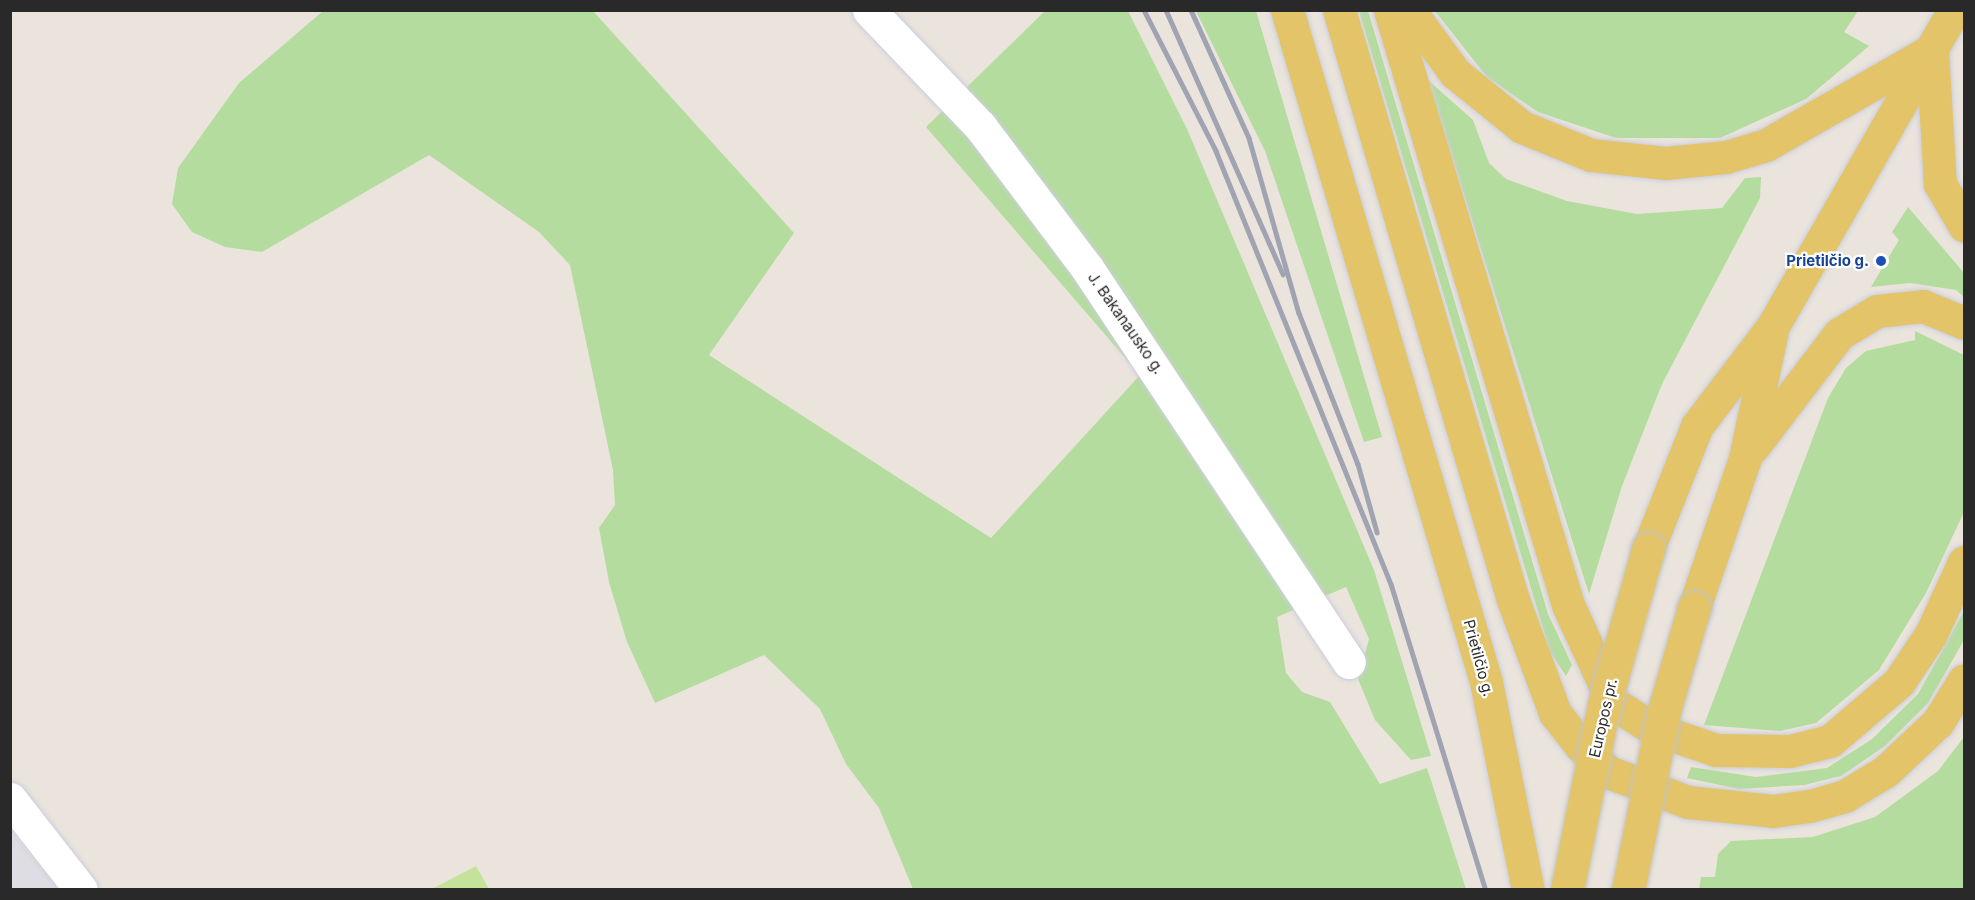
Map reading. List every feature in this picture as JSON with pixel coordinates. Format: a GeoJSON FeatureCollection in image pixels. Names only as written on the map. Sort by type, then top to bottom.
{"type":"FeatureCollection","features":[{"type":"Feature","properties":{"kind":"main road","name":"Prietilčio g."},"geometry":{"type":"LineString","coordinates":[[1287,10],[1415,430],[1486,682],[1528,890]]}},
{"type":"Feature","properties":{"kind":"main road"},"geometry":{"type":"LineString","coordinates":[[1339,10],[1512,600],[1555,713],[1580,745],[1608,772],[1688,802],[1773,811],[1810,806],[1845,796],[1886,771],[1938,722],[1965,680]]}},
{"type":"Feature","properties":{"kind":"main road"},"geometry":{"type":"LineString","coordinates":[[1390,10],[1568,605],[1613,703],[1652,728],[1716,750],[1790,752],[1830,741],[1899,682],[1931,634],[1965,562]]}},
{"type":"Feature","properties":{"kind":"main road"},"geometry":{"type":"LineString","coordinates":[[1409,10],[1455,73],[1522,127],[1591,155],[1666,163],[1726,157],[1766,145],[1932,50]]}},
{"type":"Feature","properties":{"kind":"main road"},"geometry":{"type":"LineString","coordinates":[[1628,890],[1662,722],[1694,608],[1745,458],[1773,326],[1954,10]]}},
{"type":"Feature","properties":{"kind":"main road"},"geometry":{"type":"LineString","coordinates":[[1932,50],[1940,184],[1965,225]]}},
{"type":"Feature","properties":{"kind":"main road"},"geometry":{"type":"LineString","coordinates":[[1745,458],[1839,334],[1877,311],[1909,305],[1965,323]]}},
{"type":"Feature","properties":{"kind":"main road","name":"Europos pr."},"geometry":{"type":"LineString","coordinates":[[1567,890],[1604,705],[1648,549],[1697,426],[1773,326]]}},
{"type":"Feature","properties":{"kind":"street","name":"J. Bakanausko g."},"geometry":{"type":"LineString","coordinates":[[868,10],[980,126],[1088,268],[1349,662]]}},
{"type":"Feature","properties":{"kind":"street"},"geometry":{"type":"LineString","coordinates":[[10,799],[81,890]]}},
{"type":"Feature","properties":{"kind":"shaded area"},"geometry":{"type":"Polygon","coordinates":[[[11,832],[58,889],[11,889],[11,832]]]}},
{"type":"Feature","properties":{"kind":"green space"},"geometry":{"type":"Polygon","coordinates":[[[323,11],[593,11],[794,233],[709,355],[991,538],[1140,375],[926,127],[1045,11],[1128,11],[1187,129],[1374,570],[1431,756],[1411,760],[1375,720],[1358,679],[1369,639],[1346,587],[1277,617],[1286,673],[1302,692],[1330,702],[1380,784],[1427,768],[1466,889],[913,889],[879,808],[846,764],[820,709],[764,655],[655,703],[627,642],[609,582],[599,528],[615,505],[613,470],[570,265],[539,232],[429,155],[262,252],[225,247],[192,232],[172,204],[178,168],[239,83],[323,11]]]}},
{"type":"Feature","properties":{"kind":"green space"},"geometry":{"type":"Polygon","coordinates":[[[1196,11],[1256,11],[1382,437],[1364,442],[1265,151],[1196,11]]]}},
{"type":"Feature","properties":{"kind":"green space"},"geometry":{"type":"Polygon","coordinates":[[[1359,11],[1368,11],[1548,614],[1572,665],[1566,676],[1550,652],[1359,11]]]}},
{"type":"Feature","properties":{"kind":"green space"},"geometry":{"type":"Polygon","coordinates":[[[1435,11],[1858,11],[1844,32],[1869,46],[1806,99],[1720,138],[1616,138],[1538,112],[1487,77],[1435,11]]]}},
{"type":"Feature","properties":{"kind":"green space"},"geometry":{"type":"Polygon","coordinates":[[[1428,80],[1473,120],[1489,163],[1506,179],[1567,201],[1637,214],[1722,208],[1745,178],[1761,177],[1760,198],[1662,384],[1622,486],[1589,594],[1428,80]]]}},
{"type":"Feature","properties":{"kind":"green space"},"geometry":{"type":"Polygon","coordinates":[[[1908,207],[1964,273],[1964,297],[1956,290],[1910,283],[1871,287],[1899,240],[1892,232],[1908,207]]]}},
{"type":"Feature","properties":{"kind":"green space"},"geometry":{"type":"Polygon","coordinates":[[[1915,331],[1964,355],[1964,512],[1926,593],[1879,670],[1816,723],[1780,731],[1704,725],[1828,398],[1846,368],[1866,351],[1915,340],[1915,331]]]}},
{"type":"Feature","properties":{"kind":"green space"},"geometry":{"type":"Polygon","coordinates":[[[1964,611],[1964,640],[1928,703],[1885,746],[1841,776],[1804,785],[1739,789],[1687,778],[1691,767],[1756,777],[1827,768],[1872,739],[1918,694],[1964,611]]]}},
{"type":"Feature","properties":{"kind":"green space"},"geometry":{"type":"Polygon","coordinates":[[[1964,737],[1964,889],[1699,889],[1701,877],[1715,877],[1718,854],[1731,841],[1813,837],[1875,817],[1938,771],[1964,737]]]}},
{"type":"Feature","properties":{"kind":"green space"},"geometry":{"type":"Polygon","coordinates":[[[476,866],[489,889],[432,889],[476,866]]]}},
{"type":"Feature","properties":{"kind":"railway"},"geometry":{"type":"LineString","coordinates":[[1144,10],[1216,151],[1391,584],[1486,890]]}},
{"type":"Feature","properties":{"kind":"railway"},"geometry":{"type":"LineString","coordinates":[[1166,10],[1283,274]]}},
{"type":"Feature","properties":{"kind":"railway"},"geometry":{"type":"LineString","coordinates":[[1191,10],[1249,138],[1299,313],[1358,464],[1377,532]]}},
{"type":"Feature","properties":{"kind":"place","name":"Prietilčio g."},"geometry":{"type":"Point","coordinates":[1881,261]}}]}
